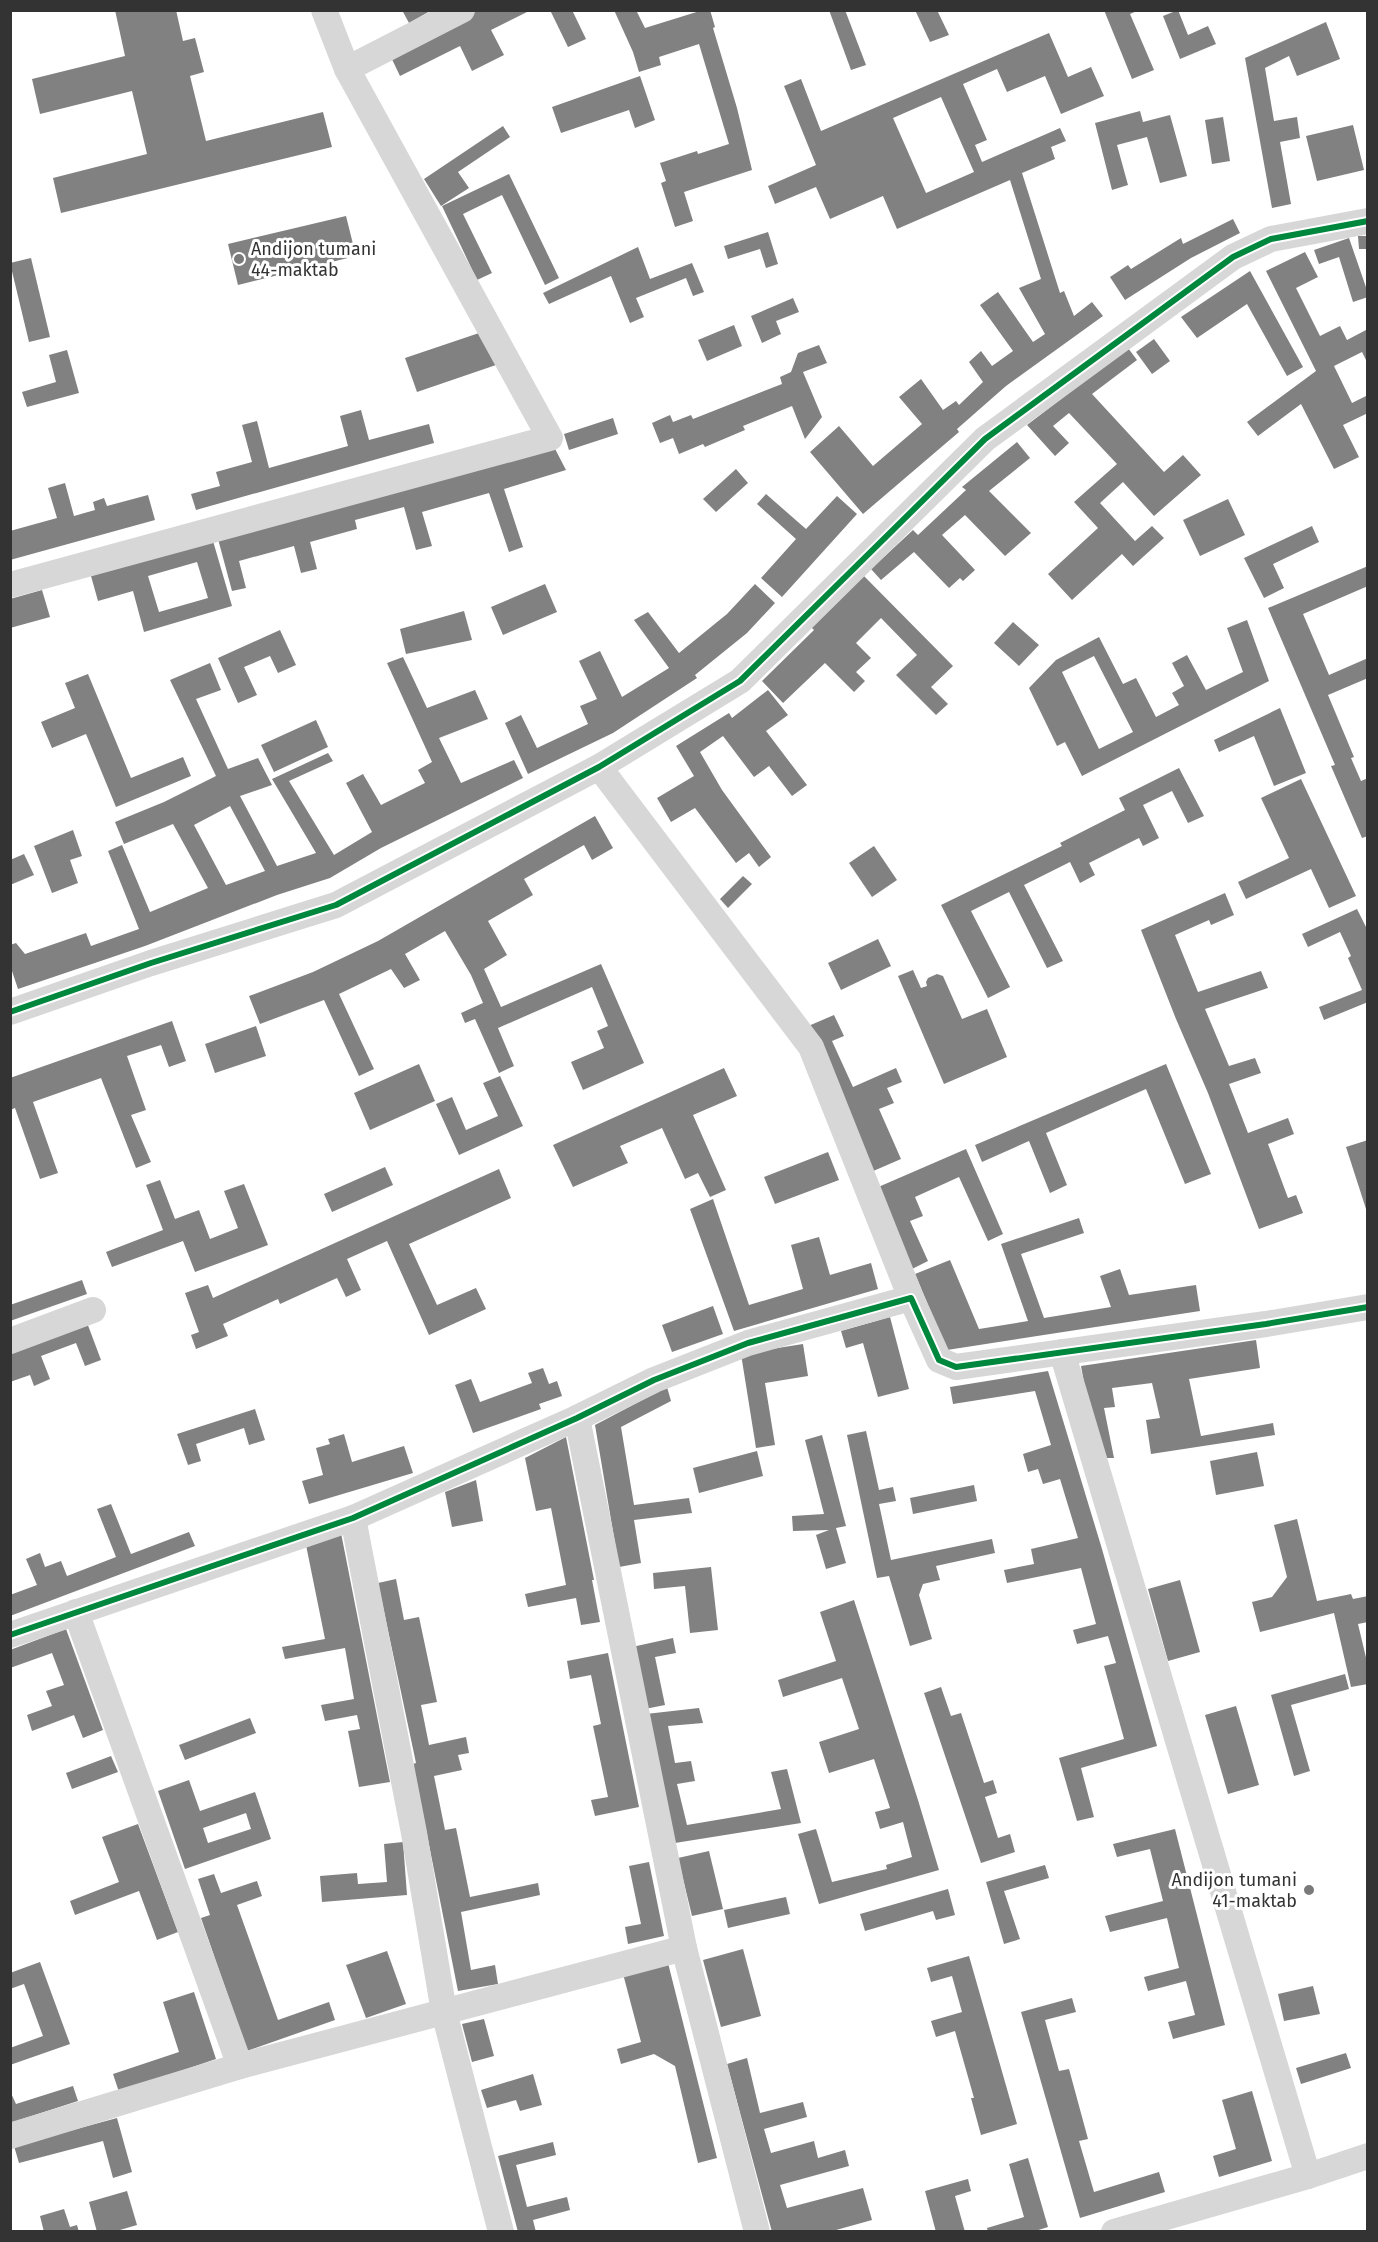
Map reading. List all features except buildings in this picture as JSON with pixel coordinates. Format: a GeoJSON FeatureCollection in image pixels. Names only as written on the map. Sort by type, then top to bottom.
{"type":"FeatureCollection","features":[{"type":"Feature","properties":{"kind":"street"},"geometry":{"type":"LineString","coordinates":[[10,585],[550,438],[347,69],[324,10]]}},
{"type":"Feature","properties":{"kind":"street"},"geometry":{"type":"LineString","coordinates":[[347,69],[462,10]]}},
{"type":"Feature","properties":{"kind":"street"},"geometry":{"type":"LineString","coordinates":[[10,1012],[151,963],[336,905],[599,767],[740,681],[986,439],[1233,257],[1271,239],[1368,221]]}},
{"type":"Feature","properties":{"kind":"street"},"geometry":{"type":"LineString","coordinates":[[599,767],[811,1047],[911,1298],[939,1360],[956,1366],[1368,1307]]}},
{"type":"Feature","properties":{"kind":"street"},"geometry":{"type":"LineString","coordinates":[[10,1635],[353,1518],[577,1418],[654,1380],[748,1343],[911,1298]]}},
{"type":"Feature","properties":{"kind":"street"},"geometry":{"type":"LineString","coordinates":[[10,1341],[93,1310]]}},
{"type":"Feature","properties":{"kind":"street"},"geometry":{"type":"LineString","coordinates":[[1062,1352],[1308,2176]]}},
{"type":"Feature","properties":{"kind":"street"},"geometry":{"type":"LineString","coordinates":[[577,1418],[684,1948],[757,2232]]}},
{"type":"Feature","properties":{"kind":"street"},"geometry":{"type":"LineString","coordinates":[[353,1518],[414,1833],[444,2012],[501,2232]]}},
{"type":"Feature","properties":{"kind":"street"},"geometry":{"type":"LineString","coordinates":[[76,1612],[240,2066]]}},
{"type":"Feature","properties":{"kind":"street"},"geometry":{"type":"LineString","coordinates":[[10,2136],[240,2066],[684,1948]]}},
{"type":"Feature","properties":{"kind":"street"},"geometry":{"type":"LineString","coordinates":[[1114,2232],[1368,2157]]}},
{"type":"Feature","properties":{"kind":"cycle path"},"geometry":{"type":"LineString","coordinates":[[10,1012],[151,963],[336,905],[599,767],[740,681],[985,439],[1233,257],[1271,239],[1368,221]]}},
{"type":"Feature","properties":{"kind":"cycle path"},"geometry":{"type":"LineString","coordinates":[[10,1635],[353,1518],[577,1418],[654,1380],[748,1343],[911,1298],[939,1360],[956,1367],[1266,1324],[1368,1307]]}},
{"type":"Feature","properties":{"kind":"place","name":"Andijon tumani 44-maktab"},"geometry":{"type":"Point","coordinates":[239,259]}},
{"type":"Feature","properties":{"kind":"place","name":"Andijon tumani 41-maktab"},"geometry":{"type":"Point","coordinates":[1309,1890]}}]}
